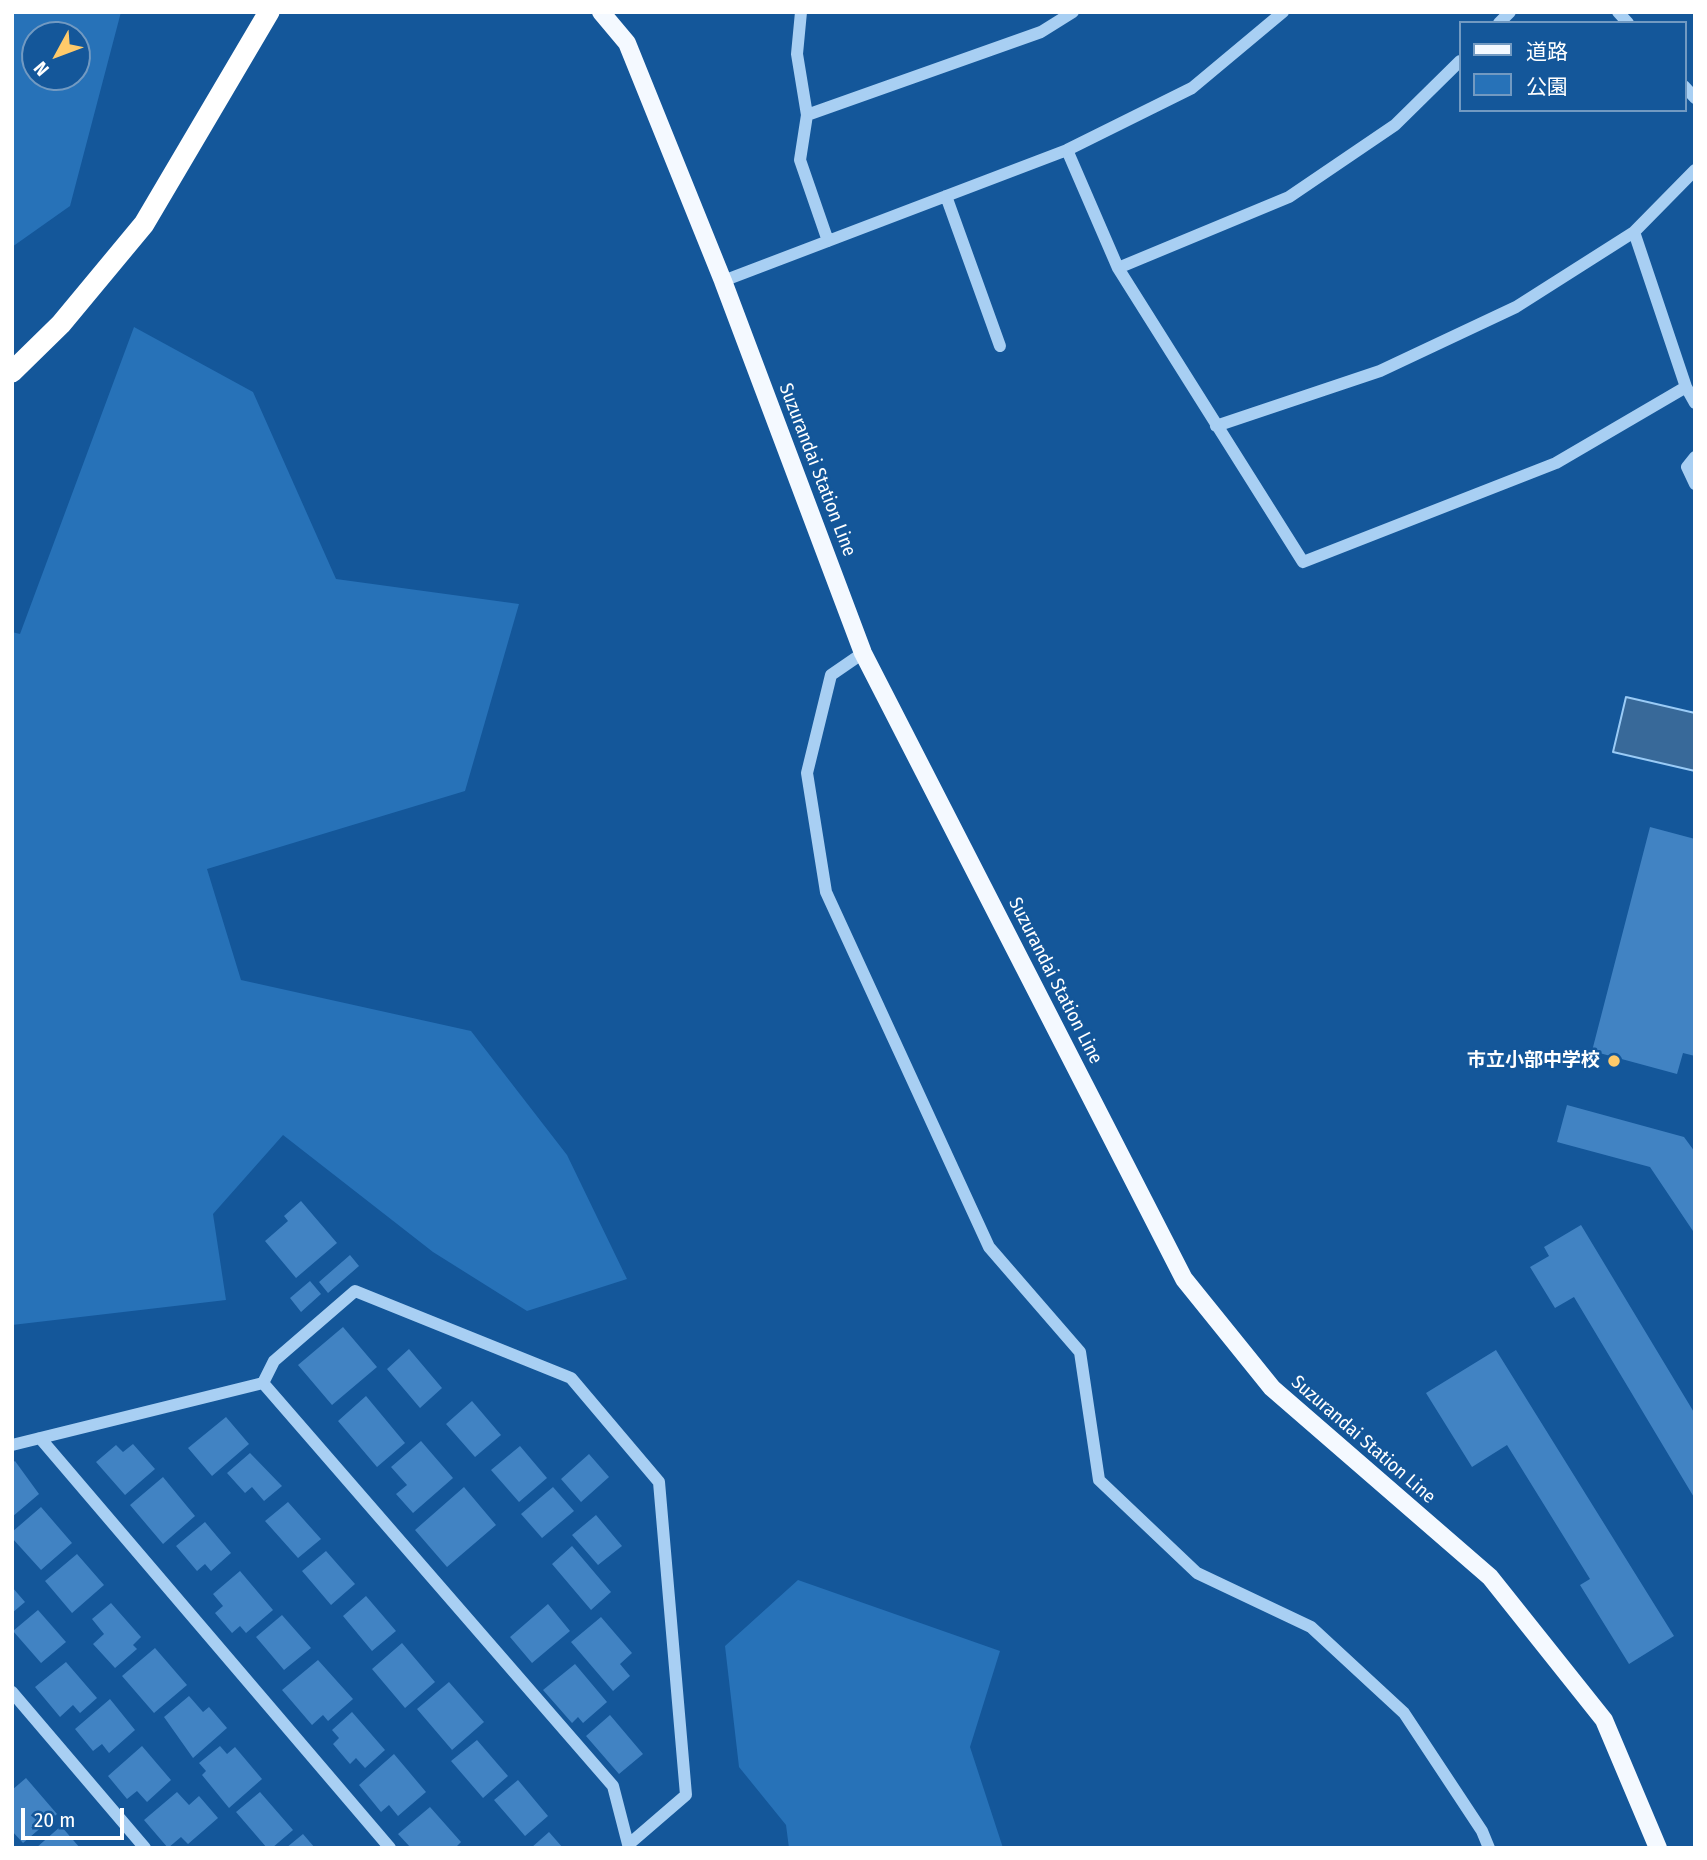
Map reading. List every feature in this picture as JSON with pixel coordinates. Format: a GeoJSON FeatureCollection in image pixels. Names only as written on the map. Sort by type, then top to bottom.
{"type":"FeatureCollection","features":[{"type":"Feature","properties":{"kind":"highway"},"geometry":{"type":"LineString","coordinates":[[12,372],[61,324],[144,224],[269,12]]}},
{"type":"Feature","properties":{"kind":"main road","name":"Suzurandai Station Line"},"geometry":{"type":"LineString","coordinates":[[601,12],[627,43],[723,281],[863,653],[1184,1279],[1272,1388],[1489,1577],[1604,1720],[1658,1848]]}},
{"type":"Feature","properties":{"kind":"street"},"geometry":{"type":"LineString","coordinates":[[801,12],[797,54],[807,115],[800,160],[828,241]]}},
{"type":"Feature","properties":{"kind":"street"},"geometry":{"type":"LineString","coordinates":[[807,115],[1041,32],[1073,12]]}},
{"type":"Feature","properties":{"kind":"street"},"geometry":{"type":"LineString","coordinates":[[723,281],[1067,150],[1192,88],[1283,12]]}},
{"type":"Feature","properties":{"kind":"street"},"geometry":{"type":"LineString","coordinates":[[1118,268],[1289,197],[1395,125],[1458,63]]}},
{"type":"Feature","properties":{"kind":"street"},"geometry":{"type":"LineString","coordinates":[[1067,150],[1118,268],[1303,562],[1556,463],[1686,387]]}},
{"type":"Feature","properties":{"kind":"street"},"geometry":{"type":"LineString","coordinates":[[1216,426],[1380,370],[1516,307],[1634,232],[1695,170]]}},
{"type":"Feature","properties":{"kind":"street"},"geometry":{"type":"LineString","coordinates":[[946,196],[1000,346]]}},
{"type":"Feature","properties":{"kind":"street"},"geometry":{"type":"LineString","coordinates":[[1634,232],[1686,387],[1695,402]]}},
{"type":"Feature","properties":{"kind":"street"},"geometry":{"type":"LineString","coordinates":[[1695,457],[1687,467],[1695,484]]}},
{"type":"Feature","properties":{"kind":"street"},"geometry":{"type":"LineString","coordinates":[[863,653],[831,675],[807,773],[826,892],[989,1247],[1080,1352],[1098,1479],[1197,1573],[1311,1627],[1404,1713],[1482,1831],[1489,1848]]}},
{"type":"Feature","properties":{"kind":"street"},"geometry":{"type":"LineString","coordinates":[[12,1445],[263,1383],[274,1361],[355,1291],[570,1378],[659,1482],[686,1795],[629,1846],[613,1786],[263,1383]]}},
{"type":"Feature","properties":{"kind":"street"},"geometry":{"type":"LineString","coordinates":[[40,1438],[390,1848]]}},
{"type":"Feature","properties":{"kind":"street"},"geometry":{"type":"LineString","coordinates":[[12,1692],[145,1848]]}},
{"type":"Feature","properties":{"kind":"green space"},"geometry":{"type":"Polygon","coordinates":[[[12,12],[121,12],[70,206],[12,247],[12,12]]]}},
{"type":"Feature","properties":{"kind":"green space"},"geometry":{"type":"Polygon","coordinates":[[[134,327],[253,392],[336,579],[519,604],[465,791],[207,869],[241,980],[471,1031],[567,1155],[627,1279],[527,1311],[433,1252],[283,1135],[213,1214],[226,1300],[12,1325],[12,632],[20,634],[134,327]]]}},
{"type":"Feature","properties":{"kind":"green space"},"geometry":{"type":"Polygon","coordinates":[[[798,1580],[1000,1651],[970,1747],[1003,1848],[789,1848],[786,1825],[739,1767],[725,1646],[798,1580]]]}},
{"type":"Feature","properties":{"kind":"shaded area"},"geometry":{"type":"Polygon","coordinates":[[[1626,697],[1695,713],[1695,771],[1613,752],[1626,697]]]}},
{"type":"Feature","properties":{"kind":"building"},"geometry":{"type":"Polygon","coordinates":[[[1650,827],[1695,839],[1695,1056],[1683,1053],[1677,1074],[1592,1051],[1650,827]]]}},
{"type":"Feature","properties":{"kind":"building"},"geometry":{"type":"Polygon","coordinates":[[[1567,1105],[1684,1137],[1695,1152],[1695,1234],[1650,1167],[1557,1142],[1567,1105]]]}},
{"type":"Feature","properties":{"kind":"building"},"geometry":{"type":"Polygon","coordinates":[[[301,1201],[337,1243],[296,1278],[265,1241],[288,1221],[284,1216],[301,1201]]]}},
{"type":"Feature","properties":{"kind":"building"},"geometry":{"type":"Polygon","coordinates":[[[1581,1225],[1695,1414],[1695,1499],[1574,1297],[1555,1308],[1530,1267],[1549,1256],[1544,1247],[1581,1225]]]}},
{"type":"Feature","properties":{"kind":"building"},"geometry":{"type":"Polygon","coordinates":[[[350,1255],[359,1266],[328,1293],[319,1282],[350,1255]]]}},
{"type":"Feature","properties":{"kind":"building"},"geometry":{"type":"Polygon","coordinates":[[[310,1281],[321,1294],[301,1312],[290,1298],[310,1281]]]}},
{"type":"Feature","properties":{"kind":"building"},"geometry":{"type":"Polygon","coordinates":[[[343,1327],[377,1367],[332,1405],[298,1365],[343,1327]]]}},
{"type":"Feature","properties":{"kind":"building"},"geometry":{"type":"Polygon","coordinates":[[[409,1349],[442,1388],[420,1408],[387,1369],[409,1349]]]}},
{"type":"Feature","properties":{"kind":"building"},"geometry":{"type":"Polygon","coordinates":[[[1496,1350],[1674,1636],[1629,1664],[1580,1585],[1590,1579],[1507,1445],[1472,1467],[1426,1393],[1496,1350]]]}},
{"type":"Feature","properties":{"kind":"building"},"geometry":{"type":"Polygon","coordinates":[[[366,1396],[405,1443],[377,1467],[338,1421],[366,1396]]]}},
{"type":"Feature","properties":{"kind":"building"},"geometry":{"type":"Polygon","coordinates":[[[472,1401],[501,1435],[475,1457],[446,1424],[472,1401]]]}},
{"type":"Feature","properties":{"kind":"building"},"geometry":{"type":"Polygon","coordinates":[[[226,1417],[249,1444],[212,1476],[188,1448],[226,1417]]]}},
{"type":"Feature","properties":{"kind":"building"},"geometry":{"type":"Polygon","coordinates":[[[421,1441],[453,1478],[413,1513],[396,1494],[407,1485],[391,1467],[421,1441]]]}},
{"type":"Feature","properties":{"kind":"building"},"geometry":{"type":"Polygon","coordinates":[[[133,1444],[155,1469],[125,1495],[96,1462],[116,1445],[123,1452],[133,1444]]]}},
{"type":"Feature","properties":{"kind":"building"},"geometry":{"type":"Polygon","coordinates":[[[520,1446],[547,1478],[519,1502],[491,1470],[520,1446]]]}},
{"type":"Feature","properties":{"kind":"building"},"geometry":{"type":"Polygon","coordinates":[[[250,1453],[282,1486],[264,1501],[252,1487],[245,1493],[227,1473],[250,1453]]]}},
{"type":"Feature","properties":{"kind":"building"},"geometry":{"type":"Polygon","coordinates":[[[589,1454],[609,1477],[581,1502],[561,1479],[589,1454]]]}},
{"type":"Feature","properties":{"kind":"building"},"geometry":{"type":"Polygon","coordinates":[[[15,1461],[39,1494],[12,1517],[12,1463],[15,1461]]]}},
{"type":"Feature","properties":{"kind":"building"},"geometry":{"type":"Polygon","coordinates":[[[163,1477],[195,1516],[163,1544],[130,1505],[163,1477]]]}},
{"type":"Feature","properties":{"kind":"building"},"geometry":{"type":"Polygon","coordinates":[[[464,1487],[496,1525],[447,1567],[415,1530],[464,1487]]]}},
{"type":"Feature","properties":{"kind":"building"},"geometry":{"type":"Polygon","coordinates":[[[553,1487],[574,1511],[542,1538],[521,1514],[553,1487]]]}},
{"type":"Feature","properties":{"kind":"building"},"geometry":{"type":"Polygon","coordinates":[[[288,1502],[321,1539],[298,1558],[265,1521],[288,1502]]]}},
{"type":"Feature","properties":{"kind":"building"},"geometry":{"type":"Polygon","coordinates":[[[41,1507],[72,1543],[41,1570],[12,1538],[12,1532],[41,1507]]]}},
{"type":"Feature","properties":{"kind":"building"},"geometry":{"type":"Polygon","coordinates":[[[596,1515],[622,1546],[598,1565],[572,1535],[596,1515]]]}},
{"type":"Feature","properties":{"kind":"building"},"geometry":{"type":"Polygon","coordinates":[[[205,1522],[231,1553],[211,1571],[205,1564],[197,1571],[176,1546],[205,1522]]]}},
{"type":"Feature","properties":{"kind":"building"},"geometry":{"type":"Polygon","coordinates":[[[572,1546],[611,1592],[591,1610],[552,1564],[572,1546]]]}},
{"type":"Feature","properties":{"kind":"building"},"geometry":{"type":"Polygon","coordinates":[[[326,1551],[355,1584],[331,1605],[302,1571],[326,1551]]]}},
{"type":"Feature","properties":{"kind":"building"},"geometry":{"type":"Polygon","coordinates":[[[77,1554],[104,1585],[72,1613],[45,1581],[77,1554]]]}},
{"type":"Feature","properties":{"kind":"building"},"geometry":{"type":"Polygon","coordinates":[[[240,1571],[273,1610],[246,1633],[240,1626],[232,1633],[215,1613],[223,1606],[213,1594],[240,1571]]]}},
{"type":"Feature","properties":{"kind":"building"},"geometry":{"type":"Polygon","coordinates":[[[12,1587],[25,1602],[12,1613],[12,1587]]]}},
{"type":"Feature","properties":{"kind":"building"},"geometry":{"type":"Polygon","coordinates":[[[366,1596],[396,1631],[372,1651],[343,1616],[366,1596]]]}},
{"type":"Feature","properties":{"kind":"building"},"geometry":{"type":"Polygon","coordinates":[[[111,1603],[141,1637],[133,1645],[137,1649],[115,1668],[93,1644],[104,1634],[92,1619],[111,1603]]]}},
{"type":"Feature","properties":{"kind":"building"},"geometry":{"type":"Polygon","coordinates":[[[548,1604],[570,1631],[532,1663],[510,1637],[548,1604]]]}},
{"type":"Feature","properties":{"kind":"building"},"geometry":{"type":"Polygon","coordinates":[[[38,1610],[66,1642],[41,1663],[13,1631],[38,1610]]]}},
{"type":"Feature","properties":{"kind":"building"},"geometry":{"type":"Polygon","coordinates":[[[282,1615],[311,1648],[284,1670],[256,1637],[282,1615]]]}},
{"type":"Feature","properties":{"kind":"building"},"geometry":{"type":"Polygon","coordinates":[[[601,1617],[632,1653],[620,1664],[630,1676],[613,1691],[571,1642],[601,1617]]]}},
{"type":"Feature","properties":{"kind":"building"},"geometry":{"type":"Polygon","coordinates":[[[402,1643],[435,1682],[405,1708],[372,1669],[402,1643]]]}},
{"type":"Feature","properties":{"kind":"building"},"geometry":{"type":"Polygon","coordinates":[[[155,1648],[187,1685],[154,1713],[122,1676],[155,1648]]]}},
{"type":"Feature","properties":{"kind":"building"},"geometry":{"type":"Polygon","coordinates":[[[318,1660],[353,1699],[328,1721],[323,1715],[312,1725],[282,1690],[318,1660]]]}},
{"type":"Feature","properties":{"kind":"building"},"geometry":{"type":"Polygon","coordinates":[[[66,1662],[97,1698],[80,1713],[73,1705],[60,1717],[35,1687],[66,1662]]]}},
{"type":"Feature","properties":{"kind":"building"},"geometry":{"type":"Polygon","coordinates":[[[575,1664],[607,1702],[583,1723],[578,1717],[572,1723],[543,1690],[575,1664]]]}},
{"type":"Feature","properties":{"kind":"building"},"geometry":{"type":"Polygon","coordinates":[[[449,1682],[484,1722],[452,1750],[417,1709],[449,1682]]]}},
{"type":"Feature","properties":{"kind":"building"},"geometry":{"type":"Polygon","coordinates":[[[189,1696],[203,1712],[209,1707],[227,1728],[193,1758],[164,1717],[189,1696]]]}},
{"type":"Feature","properties":{"kind":"building"},"geometry":{"type":"Polygon","coordinates":[[[110,1699],[135,1730],[109,1753],[102,1744],[93,1751],[75,1729],[110,1699]]]}},
{"type":"Feature","properties":{"kind":"building"},"geometry":{"type":"Polygon","coordinates":[[[352,1712],[385,1750],[365,1768],[356,1758],[350,1764],[333,1744],[339,1738],[332,1730],[352,1712]]]}},
{"type":"Feature","properties":{"kind":"building"},"geometry":{"type":"Polygon","coordinates":[[[610,1715],[643,1754],[619,1774],[586,1736],[610,1715]]]}},
{"type":"Feature","properties":{"kind":"building"},"geometry":{"type":"Polygon","coordinates":[[[477,1740],[508,1776],[483,1798],[451,1761],[477,1740]]]}},
{"type":"Feature","properties":{"kind":"building"},"geometry":{"type":"Polygon","coordinates":[[[142,1746],[171,1780],[147,1802],[137,1791],[127,1799],[108,1776],[142,1746]]]}},
{"type":"Feature","properties":{"kind":"building"},"geometry":{"type":"Polygon","coordinates":[[[220,1746],[227,1754],[235,1747],[262,1779],[229,1808],[202,1775],[206,1771],[199,1763],[220,1746]]]}},
{"type":"Feature","properties":{"kind":"building"},"geometry":{"type":"Polygon","coordinates":[[[394,1754],[426,1792],[398,1816],[389,1805],[381,1812],[359,1785],[394,1754]]]}},
{"type":"Feature","properties":{"kind":"building"},"geometry":{"type":"Polygon","coordinates":[[[26,1778],[57,1814],[23,1843],[12,1831],[12,1790],[26,1778]]]}},
{"type":"Feature","properties":{"kind":"building"},"geometry":{"type":"Polygon","coordinates":[[[518,1780],[548,1816],[525,1836],[494,1800],[518,1780]]]}},
{"type":"Feature","properties":{"kind":"building"},"geometry":{"type":"Polygon","coordinates":[[[177,1792],[189,1805],[199,1796],[218,1818],[188,1844],[181,1837],[168,1848],[144,1820],[177,1792]]]}},
{"type":"Feature","properties":{"kind":"building"},"geometry":{"type":"Polygon","coordinates":[[[260,1792],[293,1830],[272,1848],[267,1848],[236,1812],[260,1792]]]}},
{"type":"Feature","properties":{"kind":"building"},"geometry":{"type":"Polygon","coordinates":[[[430,1807],[461,1842],[455,1848],[411,1848],[398,1834],[430,1807]]]}},
{"type":"Feature","properties":{"kind":"building"},"geometry":{"type":"Polygon","coordinates":[[[61,1826],[80,1848],[36,1848],[61,1826]]]}},
{"type":"Feature","properties":{"kind":"building"},"geometry":{"type":"Polygon","coordinates":[[[549,1832],[563,1848],[531,1848],[549,1832]]]}},
{"type":"Feature","properties":{"kind":"building"},"geometry":{"type":"Polygon","coordinates":[[[303,1834],[315,1848],[286,1848],[303,1834]]]}},
{"type":"Feature","properties":{"kind":"place","name":"市立小部中学校"},"geometry":{"type":"Point","coordinates":[1614,1061]}}]}
